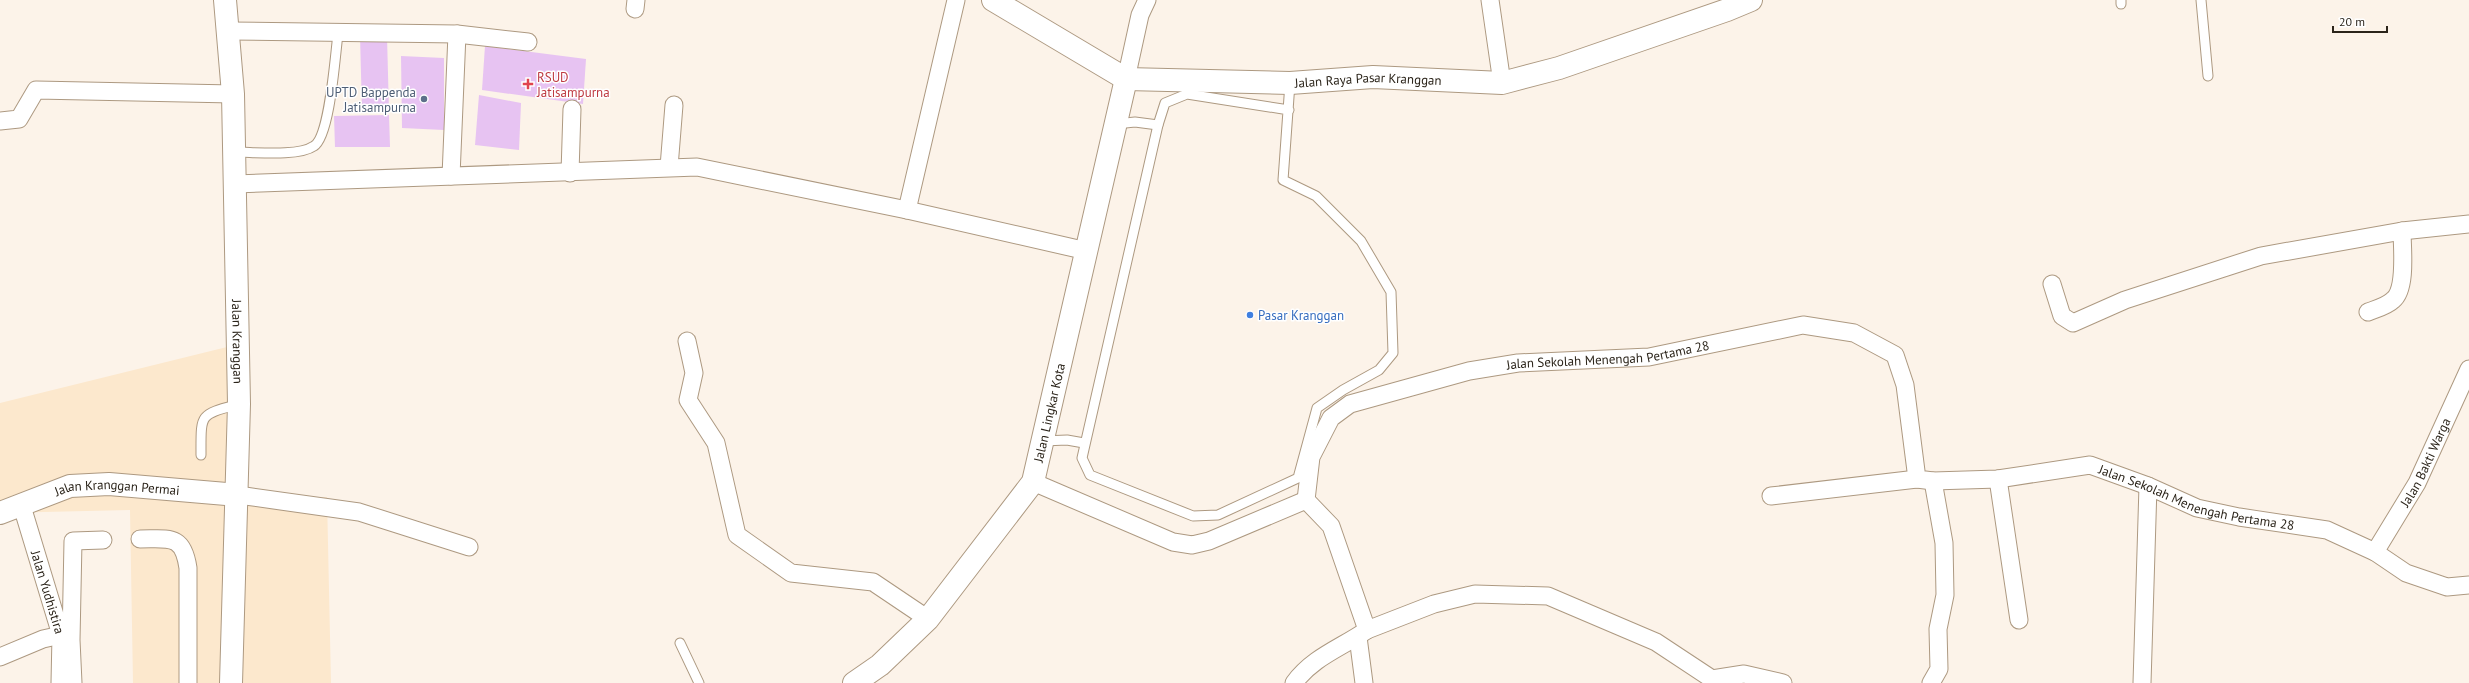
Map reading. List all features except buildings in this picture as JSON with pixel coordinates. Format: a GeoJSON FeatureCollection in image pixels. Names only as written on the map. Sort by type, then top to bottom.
{"type":"FeatureCollection","features":[{"type":"Feature","properties":{"kind":"main road","name":"Jalan Kranggan"},"geometry":{"type":"LineString","coordinates":[[225,0],[229,31],[233,94],[239,404],[238,495],[231,683]]}},
{"type":"Feature","properties":{"kind":"main road","name":"Jalan Raya Pasar Kranggan"},"geometry":{"type":"LineString","coordinates":[[993,0],[1126,79],[1290,83],[1373,77],[1502,83],[1559,68],[1725,5],[1751,0]]}},
{"type":"Feature","properties":{"kind":"main road","name":"Jalan Lingkar Kota"},"geometry":{"type":"LineString","coordinates":[[854,683],[880,665],[928,619],[1033,482],[1126,79]]}},
{"type":"Feature","properties":{"kind":"main road","name":"Jalan Kranggan Permai"},"geometry":{"type":"LineString","coordinates":[[0,513],[21,503],[70,486],[109,484],[238,495]]}},
{"type":"Feature","properties":{"kind":"street"},"geometry":{"type":"LineString","coordinates":[[907,210],[956,0]]}},
{"type":"Feature","properties":{"kind":"street"},"geometry":{"type":"LineString","coordinates":[[1126,79],[1140,15],[1146,0]]}},
{"type":"Feature","properties":{"kind":"street"},"geometry":{"type":"LineString","coordinates":[[1490,0],[1502,83]]}},
{"type":"Feature","properties":{"kind":"street"},"geometry":{"type":"LineString","coordinates":[[229,31],[338,34],[457,34],[528,42]]}},
{"type":"Feature","properties":{"kind":"street"},"geometry":{"type":"LineString","coordinates":[[451,176],[457,34]]}},
{"type":"Feature","properties":{"kind":"street"},"geometry":{"type":"LineString","coordinates":[[0,121],[19,119],[36,90],[233,94]]}},
{"type":"Feature","properties":{"kind":"street"},"geometry":{"type":"LineString","coordinates":[[669,167],[674,105]]}},
{"type":"Feature","properties":{"kind":"street"},"geometry":{"type":"LineString","coordinates":[[570,173],[572,109]]}},
{"type":"Feature","properties":{"kind":"street"},"geometry":{"type":"LineString","coordinates":[[234,184],[570,173],[669,167],[713,169],[907,210],[1087,251]]}},
{"type":"Feature","properties":{"kind":"street"},"geometry":{"type":"LineString","coordinates":[[2052,284],[2062,316],[2073,323],[2125,300],[2261,256],[2402,231],[2469,224]]}},
{"type":"Feature","properties":{"kind":"street"},"geometry":{"type":"LineString","coordinates":[[2368,312],[2394,300],[2398,294],[2402,279],[2402,231]]}},
{"type":"Feature","properties":{"kind":"street","name":"Jalan Sekolah Menengah Pertama 28"},"geometry":{"type":"LineString","coordinates":[[1306,500],[1311,457],[1331,418],[1350,404],[1468,371],[1518,363],[1649,357],[1804,325],[1854,333],[1895,355],[1905,385],[1925,480],[1998,479],[2090,465],[2148,486],[2197,508],[2239,517],[2327,530],[2375,552],[2413,575],[2447,587],[2469,585]]}},
{"type":"Feature","properties":{"kind":"street"},"geometry":{"type":"LineString","coordinates":[[687,341],[694,373],[688,400],[716,443],[737,535],[791,573],[873,582],[928,619]]}},
{"type":"Feature","properties":{"kind":"street","name":"Jalan Bakti Warga"},"geometry":{"type":"LineString","coordinates":[[2375,552],[2417,483],[2469,369]]}},
{"type":"Feature","properties":{"kind":"street"},"geometry":{"type":"LineString","coordinates":[[1998,479],[2019,620]]}},
{"type":"Feature","properties":{"kind":"street"},"geometry":{"type":"LineString","coordinates":[[1771,496],[1925,480],[1944,543],[1945,595],[1938,629],[1939,669],[1931,683]]}},
{"type":"Feature","properties":{"kind":"street"},"geometry":{"type":"LineString","coordinates":[[1033,482],[1173,542],[1192,545],[1209,541],[1306,500],[1331,526],[1362,633],[1364,683]]}},
{"type":"Feature","properties":{"kind":"street"},"geometry":{"type":"LineString","coordinates":[[2142,683],[2148,486]]}},
{"type":"Feature","properties":{"kind":"street"},"geometry":{"type":"LineString","coordinates":[[238,495],[359,512],[469,547]]}},
{"type":"Feature","properties":{"kind":"street","name":"Jalan Yudhistira"},"geometry":{"type":"LineString","coordinates":[[21,503],[61,635],[60,683]]}},
{"type":"Feature","properties":{"kind":"street"},"geometry":{"type":"LineString","coordinates":[[140,539],[168,539],[174,541],[183,546],[187,557],[188,683]]}},
{"type":"Feature","properties":{"kind":"street"},"geometry":{"type":"LineString","coordinates":[[73,683],[71,640],[73,540],[103,540]]}},
{"type":"Feature","properties":{"kind":"street"},"geometry":{"type":"LineString","coordinates":[[1294,683],[1301,672],[1320,657],[1362,633],[1434,604],[1475,594],[1548,596],[1656,642],[1712,681],[1744,674],[1783,683]]}},
{"type":"Feature","properties":{"kind":"street"},"geometry":{"type":"LineString","coordinates":[[0,657],[43,639],[61,635]]}},
{"type":"Feature","properties":{"kind":"lane"},"geometry":{"type":"LineString","coordinates":[[2201,0],[2208,76]]}},
{"type":"Feature","properties":{"kind":"lane"},"geometry":{"type":"LineString","coordinates":[[235,152],[300,151],[314,146],[321,139],[326,123],[338,34]]}},
{"type":"Feature","properties":{"kind":"lane"},"geometry":{"type":"LineString","coordinates":[[1289,110],[1187,94],[1165,102],[1158,125],[1084,443],[1082,458],[1090,475],[1193,516],[1218,515],[1298,478],[1317,408],[1343,390],[1380,370],[1393,353],[1391,292],[1361,241],[1316,196],[1283,180],[1289,110],[1290,83]]}},
{"type":"Feature","properties":{"kind":"lane"},"geometry":{"type":"LineString","coordinates":[[1116,124],[1135,122],[1158,125]]}},
{"type":"Feature","properties":{"kind":"lane"},"geometry":{"type":"LineString","coordinates":[[201,455],[201,422],[204,417],[210,412],[239,404]]}},
{"type":"Feature","properties":{"kind":"lane"},"geometry":{"type":"LineString","coordinates":[[1042,441],[1067,440],[1084,443]]}},
{"type":"Feature","properties":{"kind":"lane"},"geometry":{"type":"LineString","coordinates":[[680,643],[699,683]]}},
{"type":"Feature","properties":{"kind":"shaded area"},"geometry":{"type":"Polygon","coordinates":[[[231,346],[231,503],[327,497],[331,683],[133,683],[130,510],[0,513],[0,403],[231,346]]]}},
{"type":"Feature","properties":{"kind":"place","name":"RSUD Jatisampurna"},"geometry":{"type":"Point","coordinates":[528,84]}},
{"type":"Feature","properties":{"kind":"place","name":"UPTD Bappenda Jatisampurna"},"geometry":{"type":"Point","coordinates":[424,99]}},
{"type":"Feature","properties":{"kind":"place","name":"Pasar Kranggan"},"geometry":{"type":"Point","coordinates":[1250,315]}}]}
